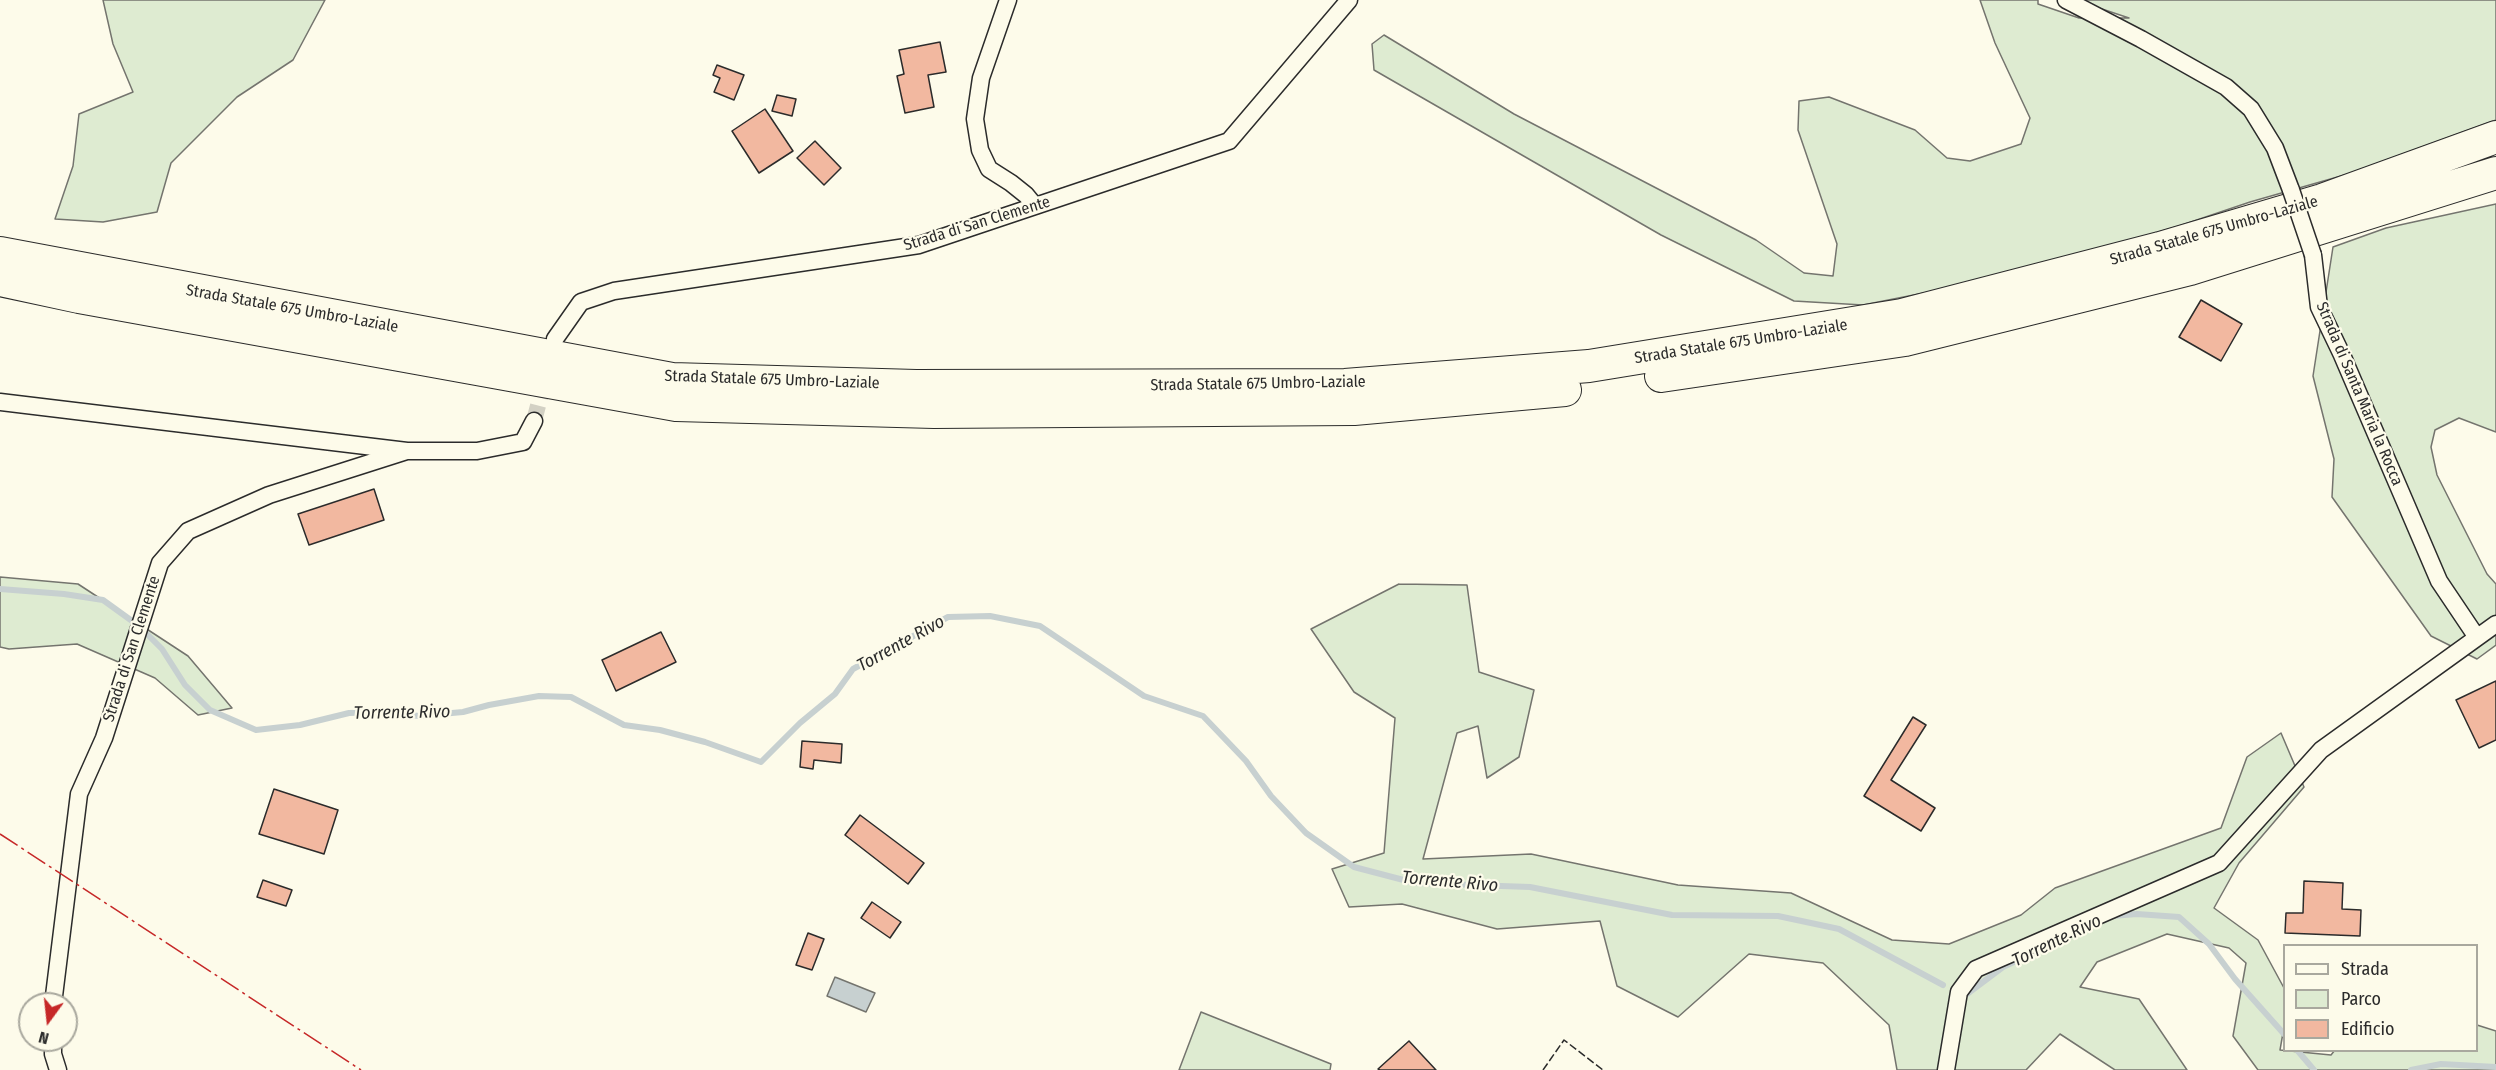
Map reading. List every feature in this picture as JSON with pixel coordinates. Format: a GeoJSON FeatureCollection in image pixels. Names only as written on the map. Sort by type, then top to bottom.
{"type":"FeatureCollection","features":[{"type":"Feature","properties":{"kind":"highway","name":"Strada Statale 675 Umbro-Laziale"},"geometry":{"type":"LineString","coordinates":[[0,254],[672,379],[916,386],[1345,385],[1589,366],[1902,315],[2171,245],[2322,200],[2496,138]]}},
{"type":"Feature","properties":{"kind":"highway","name":"Strada Statale 675 Umbro-Laziale"},"geometry":{"type":"LineString","coordinates":[[0,280],[103,301],[676,405],[934,411],[1354,410],[1585,388],[1905,340],[2190,269],[2496,172]]}},
{"type":"Feature","properties":{"kind":"street"},"geometry":{"type":"LineString","coordinates":[[1008,0],[981,78],[975,119],[980,150],[989,170],[1011,183],[1035,206]]}},
{"type":"Feature","properties":{"kind":"street","name":"Strada di San Clemente"},"geometry":{"type":"LineString","coordinates":[[555,339],[581,302],[614,291],[919,245],[1229,141],[1349,0]]}},
{"type":"Feature","properties":{"kind":"street","name":"Strada di Santa Maria la Rocca"},"geometry":{"type":"LineString","coordinates":[[2066,0],[2226,87],[2251,109],[2275,148],[2291,190],[2313,255],[2319,307],[2342,355],[2439,581],[2476,636]]}},
{"type":"Feature","properties":{"kind":"street","name":"Strada di San Clemente"},"geometry":{"type":"LineString","coordinates":[[0,402],[407,451],[477,451],[523,442],[534,421]]}},
{"type":"Feature","properties":{"kind":"street","name":"Strada di San Clemente"},"geometry":{"type":"LineString","coordinates":[[54,992],[79,795],[104,738],[160,563],[188,531],[269,495],[407,451]]}},
{"type":"Feature","properties":{"kind":"street"},"geometry":{"type":"LineString","coordinates":[[1946,1070],[1959,992],[1976,969],[2219,863],[2321,750],[2476,636],[2496,624]]}},
{"type":"Feature","properties":{"kind":"street"},"geometry":{"type":"LineString","coordinates":[[53,1052],[58,1070]]}},
{"type":"Feature","properties":{"kind":"green space"},"geometry":{"type":"Polygon","coordinates":[[[103,0],[325,0],[293,60],[237,97],[171,163],[157,212],[103,222],[55,219],[73,166],[79,114],[133,92],[113,44],[103,0]]]}},
{"type":"Feature","properties":{"kind":"green space"},"geometry":{"type":"Polygon","coordinates":[[[1980,0],[2038,0],[2038,4],[2079,18],[2129,18],[2093,6],[2084,0],[2496,0],[2496,120],[2348,174],[2005,277],[1863,305],[1794,301],[1661,235],[1374,70],[1372,44],[1384,35],[1514,114],[1756,240],[1804,273],[1833,276],[1837,244],[1798,130],[1799,101],[1829,97],[1915,130],[1947,158],[1970,161],[2021,144],[2030,118],[1995,43],[1980,0]]]}},
{"type":"Feature","properties":{"kind":"green space"},"geometry":{"type":"Polygon","coordinates":[[[2496,204],[2496,432],[2459,418],[2435,430],[2431,447],[2437,475],[2487,574],[2496,584],[2496,645],[2477,659],[2431,636],[2332,497],[2334,459],[2313,376],[2333,247],[2386,228],[2496,204]]]}},
{"type":"Feature","properties":{"kind":"green space"},"geometry":{"type":"Polygon","coordinates":[[[0,577],[78,584],[188,656],[232,708],[198,715],[155,678],[77,644],[9,649],[0,647],[0,577]]]}},
{"type":"Feature","properties":{"kind":"green space"},"geometry":{"type":"Polygon","coordinates":[[[1399,584],[1467,585],[1479,672],[1534,690],[1519,757],[1487,778],[1478,726],[1457,733],[1423,859],[1531,854],[1678,885],[1791,893],[1892,940],[1949,944],[2021,915],[2055,888],[2221,828],[2247,757],[2281,733],[2304,787],[2239,863],[2214,908],[2258,940],[2283,986],[2283,1033],[2280,1050],[2331,1055],[2333,1052],[2478,1052],[2478,1025],[2496,1031],[2496,1070],[2258,1070],[2233,1036],[2246,963],[2229,948],[2167,934],[2097,962],[2080,987],[2139,999],[2187,1070],[2115,1070],[2060,1034],[2026,1070],[1897,1070],[1889,1025],[1823,963],[1749,954],[1678,1017],[1617,986],[1600,921],[1497,929],[1402,904],[1349,907],[1332,869],[1384,853],[1395,718],[1354,692],[1311,629],[1399,584]]]}},
{"type":"Feature","properties":{"kind":"green space"},"geometry":{"type":"Polygon","coordinates":[[[1201,1012],[1331,1064],[1330,1070],[1179,1070],[1201,1012]]]}},
{"type":"Feature","properties":{"kind":"shaded area"},"geometry":{"type":"Polygon","coordinates":[[[835,977],[875,993],[866,1012],[827,996],[835,977]]]}},
{"type":"Feature","properties":{"kind":"building"},"geometry":{"type":"Polygon","coordinates":[[[940,42],[946,72],[928,75],[934,107],[905,113],[897,76],[904,74],[899,50],[940,42]]]}},
{"type":"Feature","properties":{"kind":"building"},"geometry":{"type":"Polygon","coordinates":[[[717,65],[744,75],[734,100],[714,92],[720,78],[713,75],[717,65]]]}},
{"type":"Feature","properties":{"kind":"building"},"geometry":{"type":"Polygon","coordinates":[[[777,95],[796,99],[792,116],[772,111],[777,95]]]}},
{"type":"Feature","properties":{"kind":"building"},"geometry":{"type":"Polygon","coordinates":[[[765,109],[793,151],[759,173],[732,131],[765,109]]]}},
{"type":"Feature","properties":{"kind":"building"},"geometry":{"type":"Polygon","coordinates":[[[815,141],[841,168],[824,185],[797,158],[815,141]]]}},
{"type":"Feature","properties":{"kind":"building"},"geometry":{"type":"Polygon","coordinates":[[[2201,300],[2242,324],[2221,361],[2179,337],[2201,300]]]}},
{"type":"Feature","properties":{"kind":"building"},"geometry":{"type":"Polygon","coordinates":[[[374,489],[384,520],[309,545],[298,514],[374,489]]]}},
{"type":"Feature","properties":{"kind":"building"},"geometry":{"type":"Polygon","coordinates":[[[661,632],[676,662],[616,691],[602,660],[661,632]]]}},
{"type":"Feature","properties":{"kind":"building"},"geometry":{"type":"Polygon","coordinates":[[[2496,681],[2496,740],[2479,748],[2456,700],[2496,681]]]}},
{"type":"Feature","properties":{"kind":"building"},"geometry":{"type":"Polygon","coordinates":[[[1913,717],[1926,725],[1891,780],[1935,808],[1921,831],[1864,796],[1913,717]]]}},
{"type":"Feature","properties":{"kind":"building"},"geometry":{"type":"Polygon","coordinates":[[[802,741],[842,744],[841,763],[814,760],[813,769],[800,767],[802,741]]]}},
{"type":"Feature","properties":{"kind":"building"},"geometry":{"type":"Polygon","coordinates":[[[274,789],[338,810],[324,854],[259,834],[274,789]]]}},
{"type":"Feature","properties":{"kind":"building"},"geometry":{"type":"Polygon","coordinates":[[[860,815],[924,863],[908,884],[845,835],[860,815]]]}},
{"type":"Feature","properties":{"kind":"building"},"geometry":{"type":"Polygon","coordinates":[[[263,880],[292,890],[286,906],[257,897],[263,880]]]}},
{"type":"Feature","properties":{"kind":"building"},"geometry":{"type":"Polygon","coordinates":[[[2304,881],[2343,883],[2342,909],[2361,910],[2360,936],[2285,933],[2286,913],[2303,913],[2304,881]]]}},
{"type":"Feature","properties":{"kind":"building"},"geometry":{"type":"Polygon","coordinates":[[[872,902],[901,922],[890,938],[861,918],[872,902]]]}},
{"type":"Feature","properties":{"kind":"building"},"geometry":{"type":"Polygon","coordinates":[[[808,933],[824,939],[812,970],[796,965],[808,933]]]}},
{"type":"Feature","properties":{"kind":"building"},"geometry":{"type":"Polygon","coordinates":[[[1409,1041],[1436,1070],[1378,1069],[1409,1041]]]}},
{"type":"Feature","properties":{"kind":"waterway","name":"Torrente Rivo"},"geometry":{"type":"LineString","coordinates":[[0,589],[64,594],[103,600],[139,626],[162,649],[185,685],[210,710],[256,730],[300,725],[349,713],[382,712],[419,716],[463,712],[539,696],[571,697],[624,725],[660,730],[705,742],[761,762],[800,723],[835,694],[853,669],[948,617],[990,616],[1040,626],[1144,696],[1203,716],[1246,761],[1271,796],[1306,833],[1354,867],[1415,883],[1530,887],[1672,915],[1778,916],[1839,929],[1943,985]]}},
{"type":"Feature","properties":{"kind":"waterway","name":"Torrente Rivo"},"geometry":{"type":"LineString","coordinates":[[2112,916],[2137,914],[2179,917],[2209,944],[2235,979],[2283,1033]]}},
{"type":"Feature","properties":{"kind":"waterway","name":"Torrente Rivo"},"geometry":{"type":"LineString","coordinates":[[1967,994],[2003,967],[2038,951]]}},
{"type":"Feature","properties":{"kind":"waterway","name":"Torrente Rivo"},"geometry":{"type":"LineString","coordinates":[[2299,1052],[2314,1070]]}},
{"type":"Feature","properties":{"kind":"waterway","name":"Torrente Rivo"},"geometry":{"type":"LineString","coordinates":[[2411,1070],[2441,1064],[2496,1067]]}},
{"type":"Feature","properties":{"kind":"tunnel"},"geometry":{"type":"LineString","coordinates":[[534,421],[546,375]]}},
{"type":"Feature","properties":{"kind":"fence"},"geometry":{"type":"LineString","coordinates":[[1543,1070],[1564,1040],[1603,1070]]}},
{"type":"Feature","properties":{"kind":"power"},"geometry":{"type":"LineString","coordinates":[[0,834],[361,1070]]}}]}
